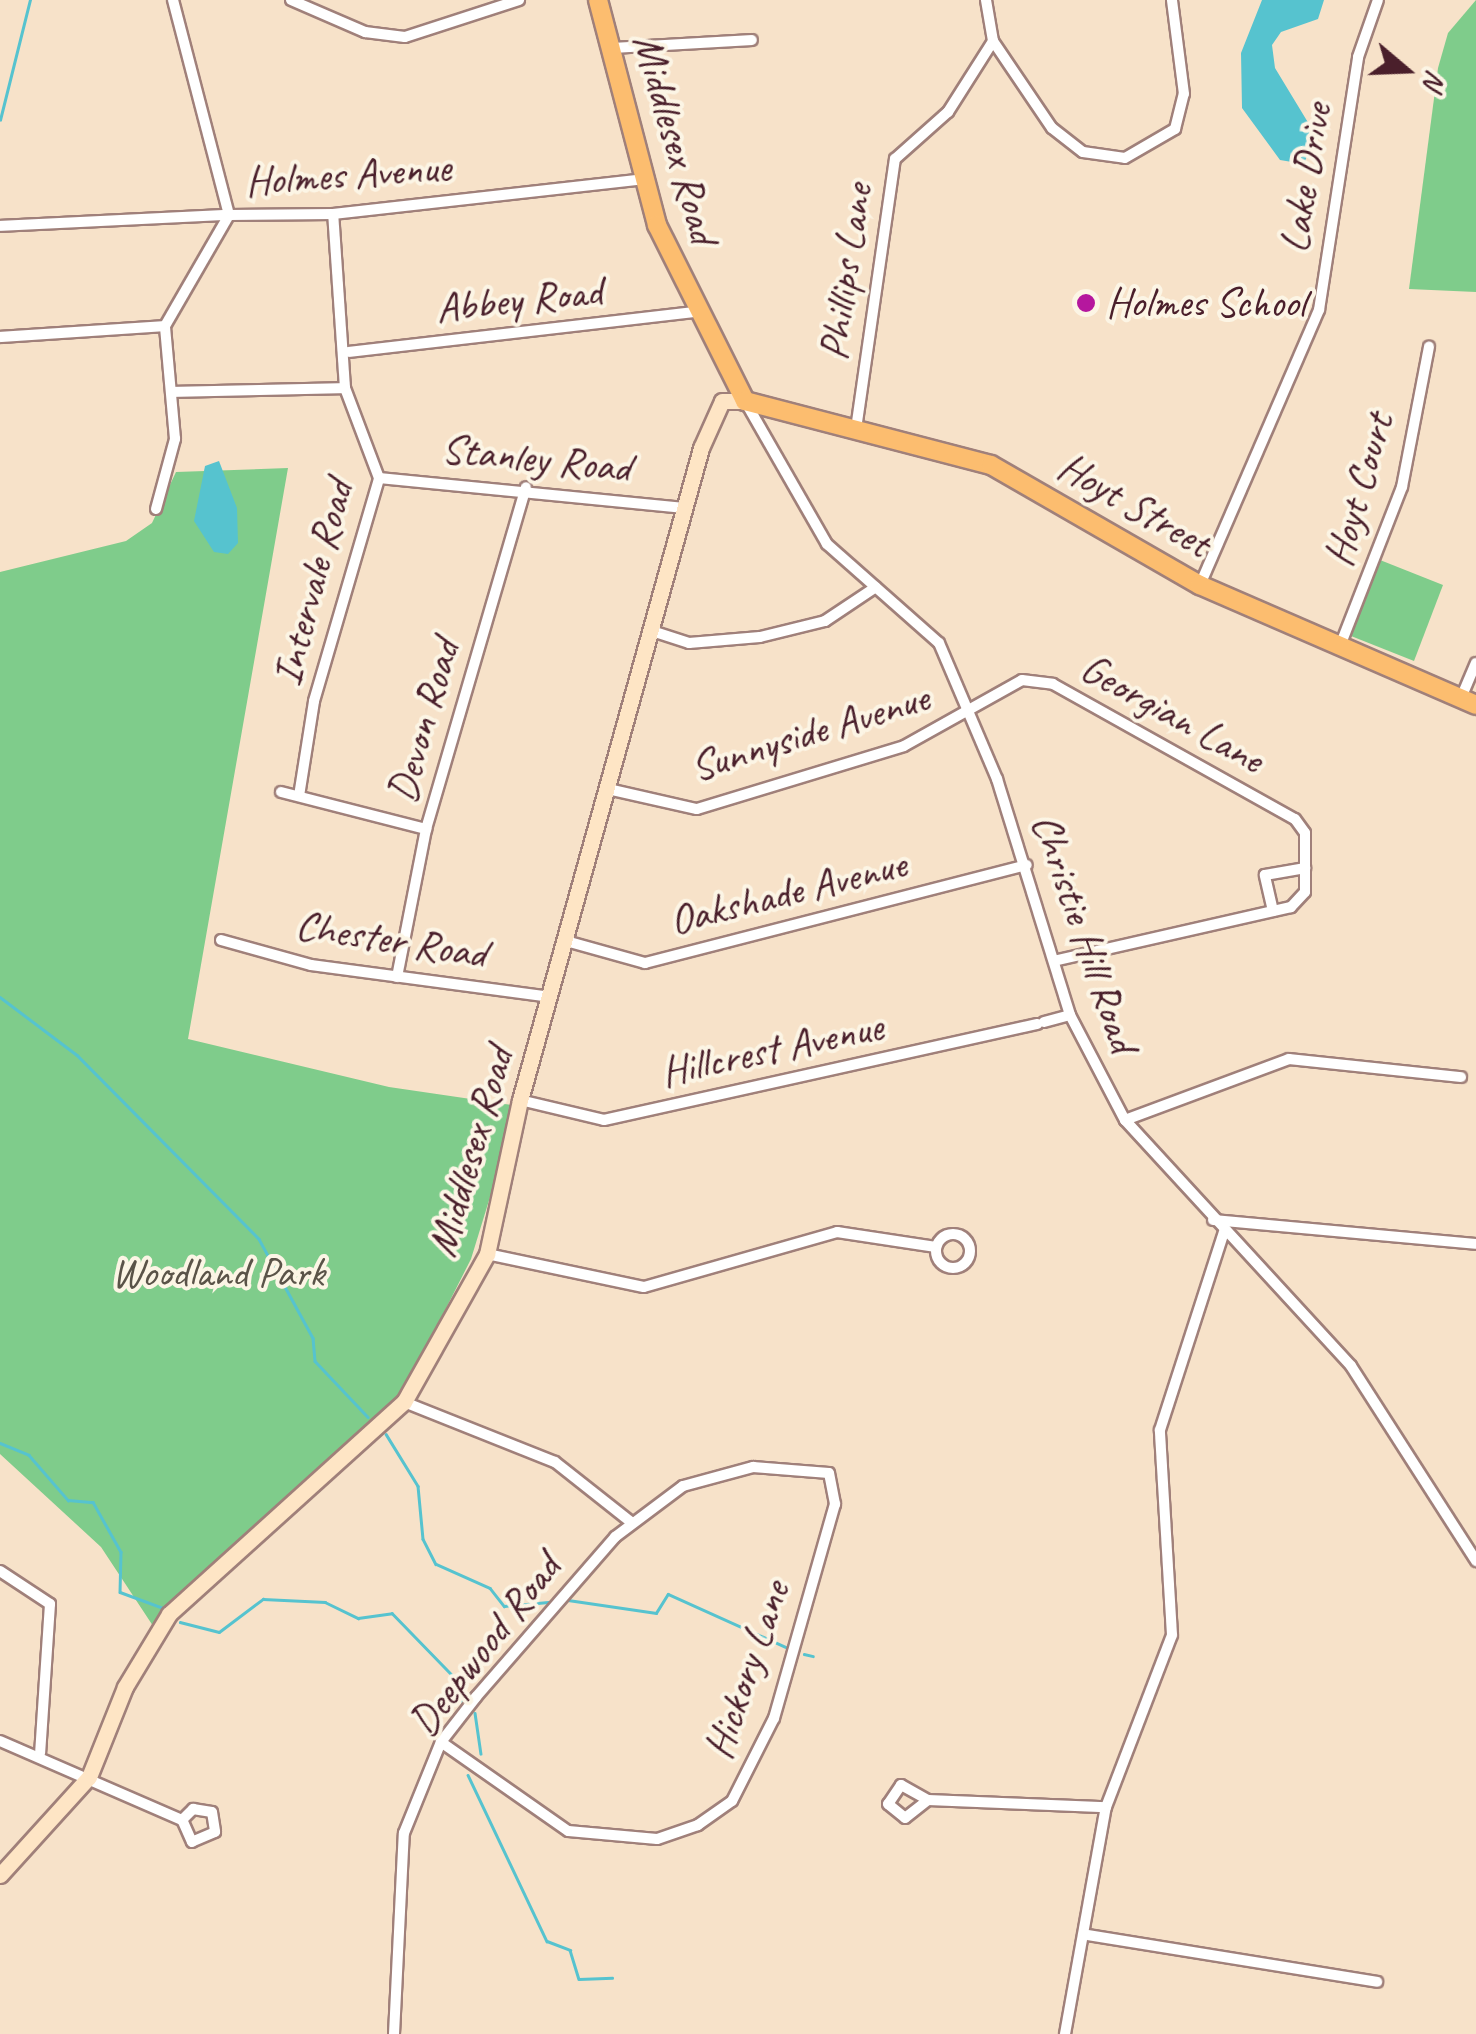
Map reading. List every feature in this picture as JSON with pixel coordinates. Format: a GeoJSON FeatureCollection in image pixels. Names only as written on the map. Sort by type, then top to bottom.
{"type":"FeatureCollection","features":[{"type":"Feature","properties":{"kind":"main road","name":"Middlesex Road"},"geometry":{"type":"LineString","coordinates":[[598,0],[643,180],[696,312],[744,401]]}},
{"type":"Feature","properties":{"kind":"main road","name":"Hoyt Street"},"geometry":{"type":"LineString","coordinates":[[744,401],[991,465],[1200,584],[1468,701]]}},
{"type":"Feature","properties":{"kind":"street"},"geometry":{"type":"LineString","coordinates":[[0,226],[229,215],[173,0]]}},
{"type":"Feature","properties":{"kind":"street"},"geometry":{"type":"LineString","coordinates":[[291,0],[366,32],[405,37],[519,0]]}},
{"type":"Feature","properties":{"kind":"street"},"geometry":{"type":"LineString","coordinates":[[986,0],[993,42],[1052,128],[1083,152],[1125,158],[1175,128],[1184,94],[1172,0]]}},
{"type":"Feature","properties":{"kind":"street","name":"Lake Drive"},"geometry":{"type":"LineString","coordinates":[[1200,584],[1319,310],[1358,57],[1378,0]]}},
{"type":"Feature","properties":{"kind":"street"},"geometry":{"type":"LineString","coordinates":[[613,48],[752,40]]}},
{"type":"Feature","properties":{"kind":"street","name":"Phillips Lane"},"geometry":{"type":"LineString","coordinates":[[856,429],[895,160],[948,112],[993,42]]}},
{"type":"Feature","properties":{"kind":"street","name":"Holmes Avenue"},"geometry":{"type":"LineString","coordinates":[[165,326],[229,215],[334,214],[643,180]]}},
{"type":"Feature","properties":{"kind":"street","name":"Intervale Road"},"geometry":{"type":"LineString","coordinates":[[299,796],[314,701],[379,478],[345,388],[348,352],[334,214]]}},
{"type":"Feature","properties":{"kind":"street","name":"Abbey Road"},"geometry":{"type":"LineString","coordinates":[[348,352],[696,312]]}},
{"type":"Feature","properties":{"kind":"street"},"geometry":{"type":"LineString","coordinates":[[0,337],[165,326],[174,392],[171,478],[156,509]]}},
{"type":"Feature","properties":{"kind":"street","name":"Hoyt Court"},"geometry":{"type":"LineString","coordinates":[[1340,647],[1402,487],[1429,348]]}},
{"type":"Feature","properties":{"kind":"street"},"geometry":{"type":"LineString","coordinates":[[174,392],[345,388]]}},
{"type":"Feature","properties":{"kind":"street","name":"Middlesex Road"},"geometry":{"type":"LineString","coordinates":[[0,1875],[89,1777],[125,1687],[170,1614],[404,1402],[487,1254],[520,1100],[552,997],[685,508],[714,418],[744,401]]}},
{"type":"Feature","properties":{"kind":"street","name":"Christie Hill Road"},"geometry":{"type":"LineString","coordinates":[[744,401],[827,544],[938,643],[972,715],[1026,866],[1070,1016],[1125,1120],[1350,1366],[1476,1560]]}},
{"type":"Feature","properties":{"kind":"street","name":"Stanley Road"},"geometry":{"type":"LineString","coordinates":[[379,478],[526,487],[685,508]]}},
{"type":"Feature","properties":{"kind":"street","name":"Devon Road"},"geometry":{"type":"LineString","coordinates":[[397,977],[426,829],[526,487]]}},
{"type":"Feature","properties":{"kind":"street"},"geometry":{"type":"LineString","coordinates":[[652,631],[690,642],[760,637],[825,620],[876,587]]}},
{"type":"Feature","properties":{"kind":"street"},"geometry":{"type":"LineString","coordinates":[[1468,701],[1476,663]]}},
{"type":"Feature","properties":{"kind":"street","name":"Georgian Lane"},"geometry":{"type":"LineString","coordinates":[[972,715],[1022,680],[1053,684],[1296,820],[1306,868]]}},
{"type":"Feature","properties":{"kind":"street","name":"Sunnyside Avenue"},"geometry":{"type":"LineString","coordinates":[[608,789],[697,808],[904,746],[972,715]]}},
{"type":"Feature","properties":{"kind":"street"},"geometry":{"type":"LineString","coordinates":[[281,792],[426,829]]}},
{"type":"Feature","properties":{"kind":"street","name":"Oakshade Avenue"},"geometry":{"type":"LineString","coordinates":[[566,940],[645,963],[1026,866]]}},
{"type":"Feature","properties":{"kind":"street"},"geometry":{"type":"LineString","coordinates":[[1054,961],[1273,911],[1300,900],[1306,868],[1265,876],[1273,911]]}},
{"type":"Feature","properties":{"kind":"street","name":"Chester Road"},"geometry":{"type":"LineString","coordinates":[[221,940],[397,977],[552,997]]}},
{"type":"Feature","properties":{"kind":"street","name":"Hillcrest Avenue"},"geometry":{"type":"LineString","coordinates":[[520,1100],[604,1120],[1070,1016]]}},
{"type":"Feature","properties":{"kind":"street"},"geometry":{"type":"LineString","coordinates":[[1125,1120],[1289,1059],[1461,1077]]}},
{"type":"Feature","properties":{"kind":"street"},"geometry":{"type":"LineString","coordinates":[[1213,1220],[1476,1244]]}},
{"type":"Feature","properties":{"kind":"street"},"geometry":{"type":"LineString","coordinates":[[487,1254],[644,1287],[837,1232],[936,1247]]}},
{"type":"Feature","properties":{"kind":"street"},"geometry":{"type":"LineString","coordinates":[[1065,2034],[1088,1935],[1106,1807],[1172,1635],[1160,1430],[1224,1232]]}},
{"type":"Feature","properties":{"kind":"street"},"geometry":{"type":"LineString","coordinates":[[404,1402],[554,1462],[631,1522]]}},
{"type":"Feature","properties":{"kind":"street","name":"Deepwood Road"},"geometry":{"type":"LineString","coordinates":[[394,2034],[404,1833],[441,1742],[631,1522],[714,1474],[829,1474]]}},
{"type":"Feature","properties":{"kind":"street","name":"Hickory Lane"},"geometry":{"type":"LineString","coordinates":[[441,1742],[568,1831],[657,1839],[698,1825],[732,1801],[774,1718],[835,1504],[829,1474]]}},
{"type":"Feature","properties":{"kind":"street"},"geometry":{"type":"LineString","coordinates":[[0,1571],[50,1604],[40,1753]]}},
{"type":"Feature","properties":{"kind":"street"},"geometry":{"type":"LineString","coordinates":[[0,1741],[40,1753],[182,1820]]}},
{"type":"Feature","properties":{"kind":"street"},"geometry":{"type":"LineString","coordinates":[[928,1800],[1106,1807]]}},
{"type":"Feature","properties":{"kind":"street"},"geometry":{"type":"LineString","coordinates":[[1088,1935],[1378,1982]]}},
{"type":"Feature","properties":{"kind":"green space"},"geometry":{"type":"Polygon","coordinates":[[[1476,0],[1476,292],[1409,289],[1438,68],[1448,33],[1476,0]]]}},
{"type":"Feature","properties":{"kind":"green space","name":"Woodland Park"},"geometry":{"type":"Polygon","coordinates":[[[288,468],[188,1039],[389,1087],[518,1106],[471,1259],[400,1399],[157,1632],[101,1547],[0,1454],[0,572],[126,541],[152,523],[176,472],[288,468]]]}},
{"type":"Feature","properties":{"kind":"green space"},"geometry":{"type":"Polygon","coordinates":[[[1380,560],[1443,585],[1414,661],[1351,636],[1380,560]]]}},
{"type":"Feature","properties":{"kind":"water"},"geometry":{"type":"Polygon","coordinates":[[[1262,0],[1324,0],[1318,19],[1281,32],[1272,45],[1275,68],[1315,134],[1304,164],[1280,160],[1242,108],[1241,53],[1262,0]]]}},
{"type":"Feature","properties":{"kind":"water"},"geometry":{"type":"Polygon","coordinates":[[[219,461],[237,508],[238,543],[228,554],[214,552],[194,521],[205,466],[219,461]]]}},
{"type":"Feature","properties":{"kind":"waterway"},"geometry":{"type":"LineString","coordinates":[[0,120],[30,0]]}},
{"type":"Feature","properties":{"kind":"waterway"},"geometry":{"type":"LineString","coordinates":[[0,997],[77,1055],[259,1239],[313,1338],[315,1361],[368,1417]]}},
{"type":"Feature","properties":{"kind":"waterway"},"geometry":{"type":"LineString","coordinates":[[386,1434],[418,1486],[423,1539],[436,1564],[490,1588],[504,1606],[548,1602]]}},
{"type":"Feature","properties":{"kind":"waterway"},"geometry":{"type":"LineString","coordinates":[[0,1443],[29,1455],[68,1500],[93,1502],[121,1552],[120,1592],[163,1608]]}},
{"type":"Feature","properties":{"kind":"waterway"},"geometry":{"type":"LineString","coordinates":[[568,1600],[656,1613],[668,1594],[788,1648]]}},
{"type":"Feature","properties":{"kind":"waterway"},"geometry":{"type":"LineString","coordinates":[[180,1622],[219,1632],[263,1599],[325,1602],[358,1618],[392,1613],[457,1680],[463,1702]]}},
{"type":"Feature","properties":{"kind":"waterway"},"geometry":{"type":"LineString","coordinates":[[804,1654],[813,1656]]}},
{"type":"Feature","properties":{"kind":"waterway"},"geometry":{"type":"LineString","coordinates":[[475,1713],[481,1754]]}},
{"type":"Feature","properties":{"kind":"waterway"},"geometry":{"type":"LineString","coordinates":[[468,1775],[547,1941],[570,1950],[579,1979],[612,1978]]}},
{"type":"Feature","properties":{"kind":"place","name":"Holmes School"},"geometry":{"type":"Point","coordinates":[1086,303]}}]}
